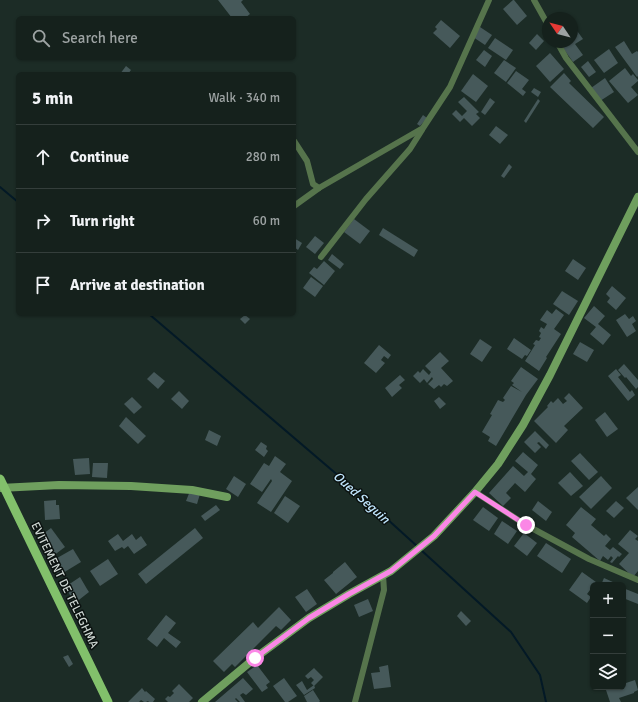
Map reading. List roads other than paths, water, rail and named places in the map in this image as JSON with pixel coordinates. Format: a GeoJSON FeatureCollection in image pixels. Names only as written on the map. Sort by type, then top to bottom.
{"type":"FeatureCollection","features":[{"type":"Feature","properties":{"kind":"main road"},"geometry":{"type":"LineString","coordinates":[[202,702],[255,658],[309,618],[391,571],[434,536],[475,492],[498,464],[526,419],[550,375],[638,197]]}},
{"type":"Feature","properties":{"kind":"main road"},"geometry":{"type":"LineString","coordinates":[[1,485],[131,486],[192,490],[227,497]]}},
{"type":"Feature","properties":{"kind":"main road","name":"EVITEMENT DE TELEGHMA"},"geometry":{"type":"LineString","coordinates":[[1,485],[108,702]]}},
{"type":"Feature","properties":{"kind":"street"},"geometry":{"type":"LineString","coordinates":[[321,257],[366,199],[410,149],[422,128],[450,87],[489,0]]}},
{"type":"Feature","properties":{"kind":"street"},"geometry":{"type":"LineString","coordinates":[[534,0],[542,14]]}},
{"type":"Feature","properties":{"kind":"street"},"geometry":{"type":"LineString","coordinates":[[561,48],[566,58],[638,152]]}},
{"type":"Feature","properties":{"kind":"street"},"geometry":{"type":"LineString","coordinates":[[296,205],[319,188],[422,128]]}},
{"type":"Feature","properties":{"kind":"street"},"geometry":{"type":"LineString","coordinates":[[296,144],[307,161],[313,184],[319,188]]}},
{"type":"Feature","properties":{"kind":"street"},"geometry":{"type":"LineString","coordinates":[[475,492],[526,525],[589,559],[638,580]]}},
{"type":"Feature","properties":{"kind":"street"},"geometry":{"type":"LineString","coordinates":[[355,702],[384,590],[383,575]]}},
{"type":"Feature","properties":{"kind":"waterway","name":"Oued Seguin"},"geometry":{"type":"LineString","coordinates":[[0,187],[16,200]]}},
{"type":"Feature","properties":{"kind":"waterway","name":"Oued Seguin"},"geometry":{"type":"LineString","coordinates":[[151,316],[354,489],[418,547]]}},
{"type":"Feature","properties":{"kind":"waterway","name":"Oued Seguin"},"geometry":{"type":"LineString","coordinates":[[421,550],[511,632],[540,675],[546,702]]}}]}
